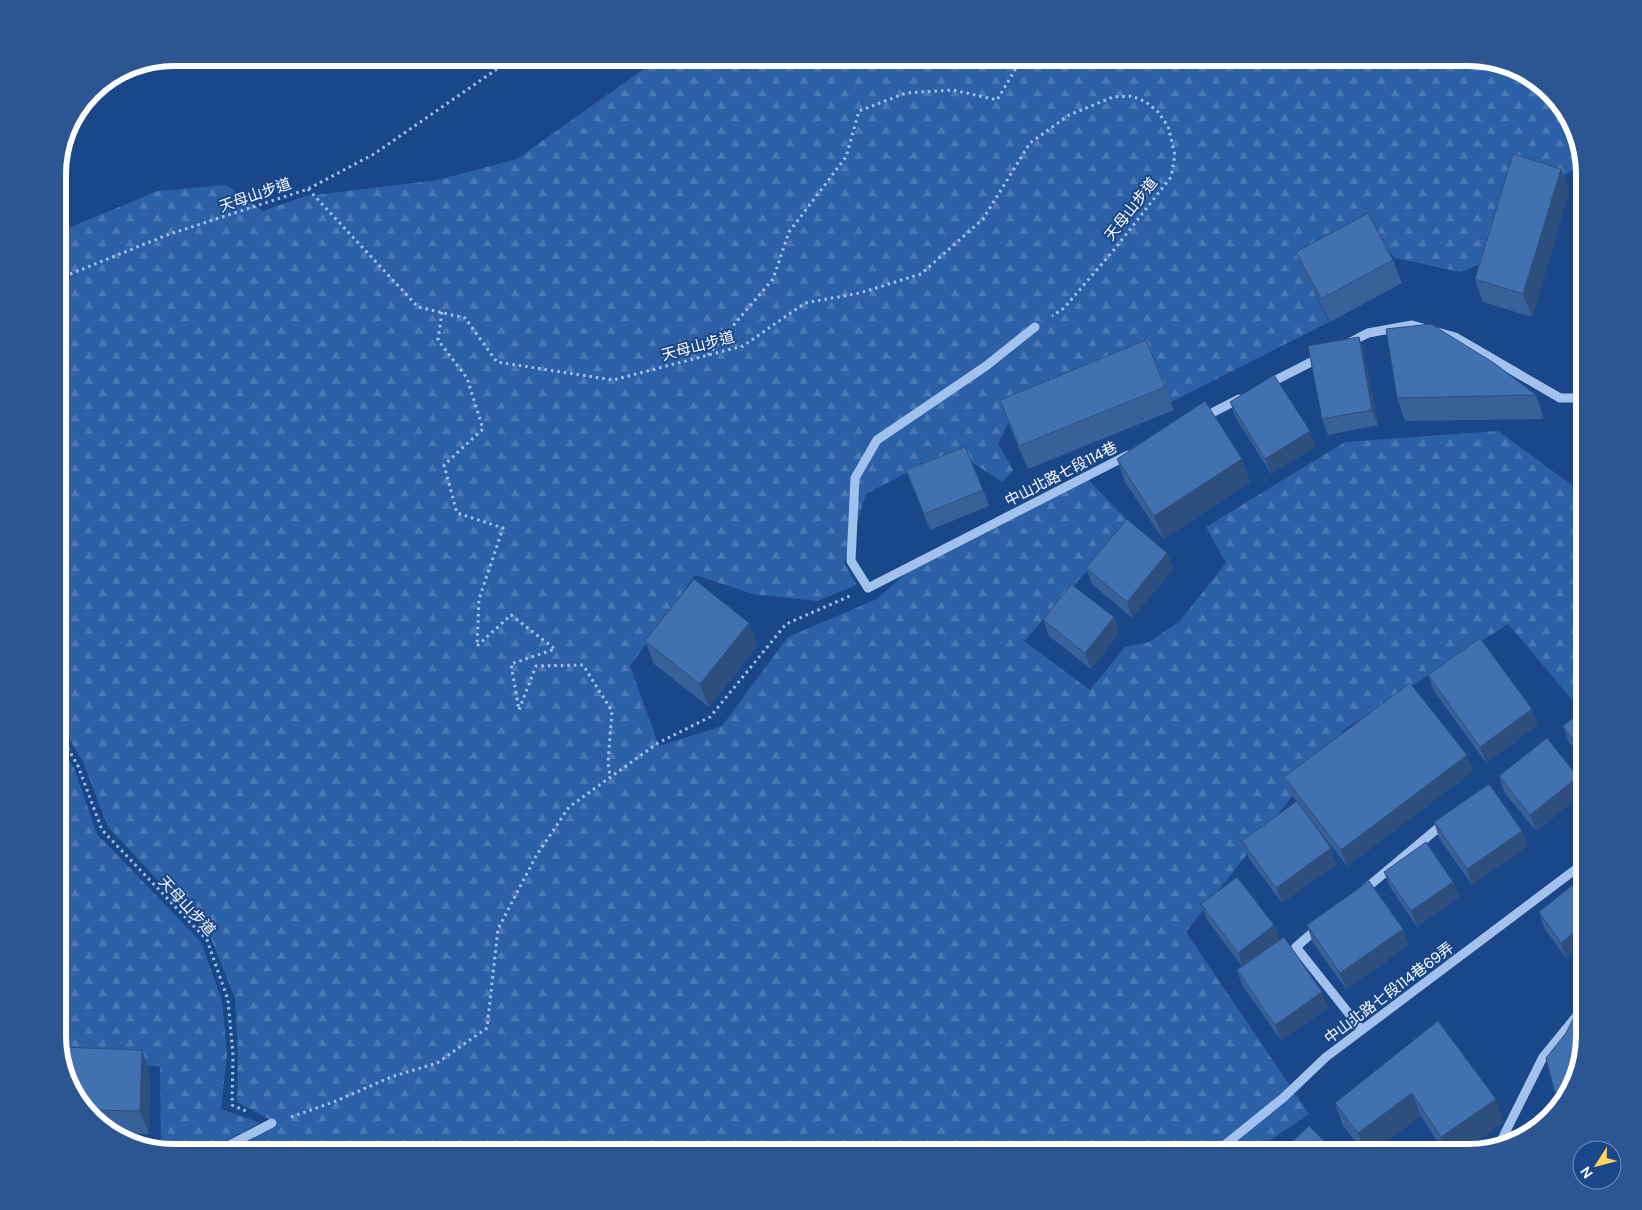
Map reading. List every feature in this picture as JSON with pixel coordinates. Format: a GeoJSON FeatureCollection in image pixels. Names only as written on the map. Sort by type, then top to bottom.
{"type":"FeatureCollection","features":[{"type":"Feature","properties":{"kind":"street"},"geometry":{"type":"LineString","coordinates":[[1342,346],[1368,333],[1412,325],[1455,337],[1560,398],[1576,398]]}},
{"type":"Feature","properties":{"kind":"street"},"geometry":{"type":"LineString","coordinates":[[868,588],[851,561],[855,478],[877,440],[986,366],[1035,326]]}},
{"type":"Feature","properties":{"kind":"street"},"geometry":{"type":"LineString","coordinates":[[1263,386],[1333,351]]}},
{"type":"Feature","properties":{"kind":"street"},"geometry":{"type":"LineString","coordinates":[[1193,422],[1246,395]]}},
{"type":"Feature","properties":{"kind":"street","name":"中山北路七段114巷"},"geometry":{"type":"LineString","coordinates":[[868,588],[1140,449]]}},
{"type":"Feature","properties":{"kind":"street"},"geometry":{"type":"LineString","coordinates":[[1355,898],[1451,818]]}},
{"type":"Feature","properties":{"kind":"street","name":"中山北路七段114巷69弄"},"geometry":{"type":"LineString","coordinates":[[1226,1144],[1283,1098],[1326,1056],[1576,870]]}},
{"type":"Feature","properties":{"kind":"street"},"geometry":{"type":"LineString","coordinates":[[1325,922],[1296,947],[1362,1030]]}},
{"type":"Feature","properties":{"kind":"street"},"geometry":{"type":"LineString","coordinates":[[1502,1138],[1543,1058],[1576,1017]]}},
{"type":"Feature","properties":{"kind":"street"},"geometry":{"type":"LineString","coordinates":[[231,1144],[272,1123]]}},
{"type":"Feature","properties":{"kind":"path"},"geometry":{"type":"LineString","coordinates":[[308,189],[374,154],[497,69],[498,66]]}},
{"type":"Feature","properties":{"kind":"path"},"geometry":{"type":"LineString","coordinates":[[708,355],[773,279],[789,232],[846,157],[859,111],[906,93],[953,90],[997,100],[1017,66]]}},
{"type":"Feature","properties":{"kind":"path","name":"天母山步道"},"geometry":{"type":"LineString","coordinates":[[66,276],[168,235],[308,189],[418,307],[465,318],[497,362],[613,380],[742,346],[805,303],[860,293],[921,274],[982,219],[1030,143],[1069,115],[1113,97],[1132,96],[1146,102],[1158,112],[1168,126],[1175,155],[1171,176],[1113,251],[1064,308],[1035,326]]}},
{"type":"Feature","properties":{"kind":"path"},"geometry":{"type":"LineString","coordinates":[[442,312],[438,340],[467,378],[483,429],[444,465],[457,513],[503,528],[479,599],[477,646],[511,615],[555,649],[511,664],[519,710],[536,666],[583,665],[612,712],[608,762],[610,778]]}},
{"type":"Feature","properties":{"kind":"path"},"geometry":{"type":"LineString","coordinates":[[272,1123],[336,1102],[391,1077],[437,1063],[488,1028],[498,929],[536,856],[569,808],[658,743],[710,717],[786,624],[868,588]]}},
{"type":"Feature","properties":{"kind":"path","name":"天母山步道"},"geometry":{"type":"LineString","coordinates":[[66,745],[78,766],[102,830],[207,940],[228,1000],[233,1055],[232,1105],[272,1123]]}},
{"type":"Feature","properties":{"kind":"green space"},"geometry":{"type":"Polygon","coordinates":[[[648,66],[1468,66],[1489,68],[1516,77],[1528,84],[1549,103],[1565,126],[1574,153],[1576,167],[1565,175],[1534,172],[1485,262],[1460,272],[1395,258],[1377,237],[1305,275],[1329,322],[1171,402],[1008,423],[998,444],[1013,470],[1003,482],[971,462],[935,458],[866,494],[844,563],[857,585],[817,601],[753,594],[695,575],[630,666],[659,746],[722,726],[788,637],[877,599],[907,572],[1084,475],[1130,523],[1024,641],[1090,690],[1125,647],[1149,642],[1179,622],[1226,563],[1206,527],[1345,442],[1498,431],[1576,488],[1576,702],[1508,624],[1345,729],[1186,932],[1309,1114],[1265,1144],[243,1144],[278,1124],[237,1102],[238,1054],[235,998],[210,936],[108,827],[83,762],[66,733],[66,229],[158,191],[226,185],[263,211],[306,196],[438,180],[517,159],[648,66]]]}},
{"type":"Feature","properties":{"kind":"green space"},"geometry":{"type":"Polygon","coordinates":[[[66,755],[74,768],[97,834],[201,942],[222,1000],[227,1054],[221,1109],[260,1123],[218,1144],[161,1143],[160,1066],[70,1062],[66,1043],[66,755]]]}},
{"type":"Feature","properties":{"kind":"building"},"geometry":{"type":"Polygon","coordinates":[[[1513,154],[1561,169],[1523,294],[1475,279],[1513,154]]]}},
{"type":"Feature","properties":{"kind":"building"},"geometry":{"type":"Polygon","coordinates":[[[1368,213],[1393,260],[1321,299],[1296,252],[1368,213]]]}},
{"type":"Feature","properties":{"kind":"building"},"geometry":{"type":"Polygon","coordinates":[[[1431,324],[1494,363],[1536,395],[1397,398],[1386,329],[1431,324]]]}},
{"type":"Feature","properties":{"kind":"building"},"geometry":{"type":"Polygon","coordinates":[[[1359,337],[1372,410],[1322,419],[1308,346],[1359,337]]]}},
{"type":"Feature","properties":{"kind":"building"},"geometry":{"type":"Polygon","coordinates":[[[1146,340],[1165,387],[1019,446],[1000,400],[1146,340]]]}},
{"type":"Feature","properties":{"kind":"building"},"geometry":{"type":"Polygon","coordinates":[[[1274,375],[1310,431],[1265,459],[1230,402],[1274,375]]]}},
{"type":"Feature","properties":{"kind":"building"},"geometry":{"type":"Polygon","coordinates":[[[1205,401],[1242,459],[1154,516],[1117,459],[1205,401]]]}},
{"type":"Feature","properties":{"kind":"building"},"geometry":{"type":"Polygon","coordinates":[[[965,447],[983,490],[924,514],[906,470],[965,447]]]}},
{"type":"Feature","properties":{"kind":"building"},"geometry":{"type":"Polygon","coordinates":[[[1127,519],[1167,553],[1127,602],[1086,568],[1127,519]]]}},
{"type":"Feature","properties":{"kind":"building"},"geometry":{"type":"Polygon","coordinates":[[[694,579],[749,623],[700,684],[645,641],[694,579]]]}},
{"type":"Feature","properties":{"kind":"building"},"geometry":{"type":"Polygon","coordinates":[[[1071,584],[1114,617],[1085,653],[1043,620],[1071,584]]]}},
{"type":"Feature","properties":{"kind":"building"},"geometry":{"type":"Polygon","coordinates":[[[1480,638],[1532,709],[1480,747],[1428,675],[1480,638]]]}},
{"type":"Feature","properties":{"kind":"building"},"geometry":{"type":"Polygon","coordinates":[[[1410,683],[1467,755],[1341,850],[1284,777],[1410,683]]]}},
{"type":"Feature","properties":{"kind":"building"},"geometry":{"type":"Polygon","coordinates":[[[1576,715],[1576,743],[1563,726],[1576,715]]]}},
{"type":"Feature","properties":{"kind":"building"},"geometry":{"type":"Polygon","coordinates":[[[1547,738],[1576,774],[1576,779],[1530,815],[1499,776],[1547,738]]]}},
{"type":"Feature","properties":{"kind":"building"},"geometry":{"type":"Polygon","coordinates":[[[1489,784],[1522,831],[1467,869],[1434,822],[1489,784]]]}},
{"type":"Feature","properties":{"kind":"building"},"geometry":{"type":"Polygon","coordinates":[[[1297,801],[1331,848],[1276,888],[1242,841],[1297,801]]]}},
{"type":"Feature","properties":{"kind":"building"},"geometry":{"type":"Polygon","coordinates":[[[1426,842],[1453,882],[1411,911],[1384,872],[1426,842]]]}},
{"type":"Feature","properties":{"kind":"building"},"geometry":{"type":"Polygon","coordinates":[[[1237,877],[1274,925],[1238,953],[1201,904],[1237,877]]]}},
{"type":"Feature","properties":{"kind":"building"},"geometry":{"type":"Polygon","coordinates":[[[1369,881],[1403,929],[1340,973],[1307,925],[1369,881]]]}},
{"type":"Feature","properties":{"kind":"building"},"geometry":{"type":"Polygon","coordinates":[[[1576,882],[1576,931],[1561,943],[1539,912],[1576,882]]]}},
{"type":"Feature","properties":{"kind":"building"},"geometry":{"type":"Polygon","coordinates":[[[1284,937],[1322,992],[1275,1025],[1237,970],[1284,937]]]}},
{"type":"Feature","properties":{"kind":"building"},"geometry":{"type":"Polygon","coordinates":[[[1576,1013],[1575,1050],[1572,1064],[1565,1083],[1555,1093],[1546,1058],[1566,1033],[1576,1013]]]}},
{"type":"Feature","properties":{"kind":"building"},"geometry":{"type":"Polygon","coordinates":[[[1438,1021],[1496,1099],[1441,1137],[1412,1093],[1358,1133],[1335,1103],[1438,1021]]]}},
{"type":"Feature","properties":{"kind":"building"},"geometry":{"type":"Polygon","coordinates":[[[67,1047],[142,1050],[140,1111],[96,1110],[74,1077],[67,1047]]]}},
{"type":"Feature","properties":{"kind":"building"},"geometry":{"type":"Polygon","coordinates":[[[1309,1126],[1327,1144],[1290,1144],[1309,1126]]]}}]}
